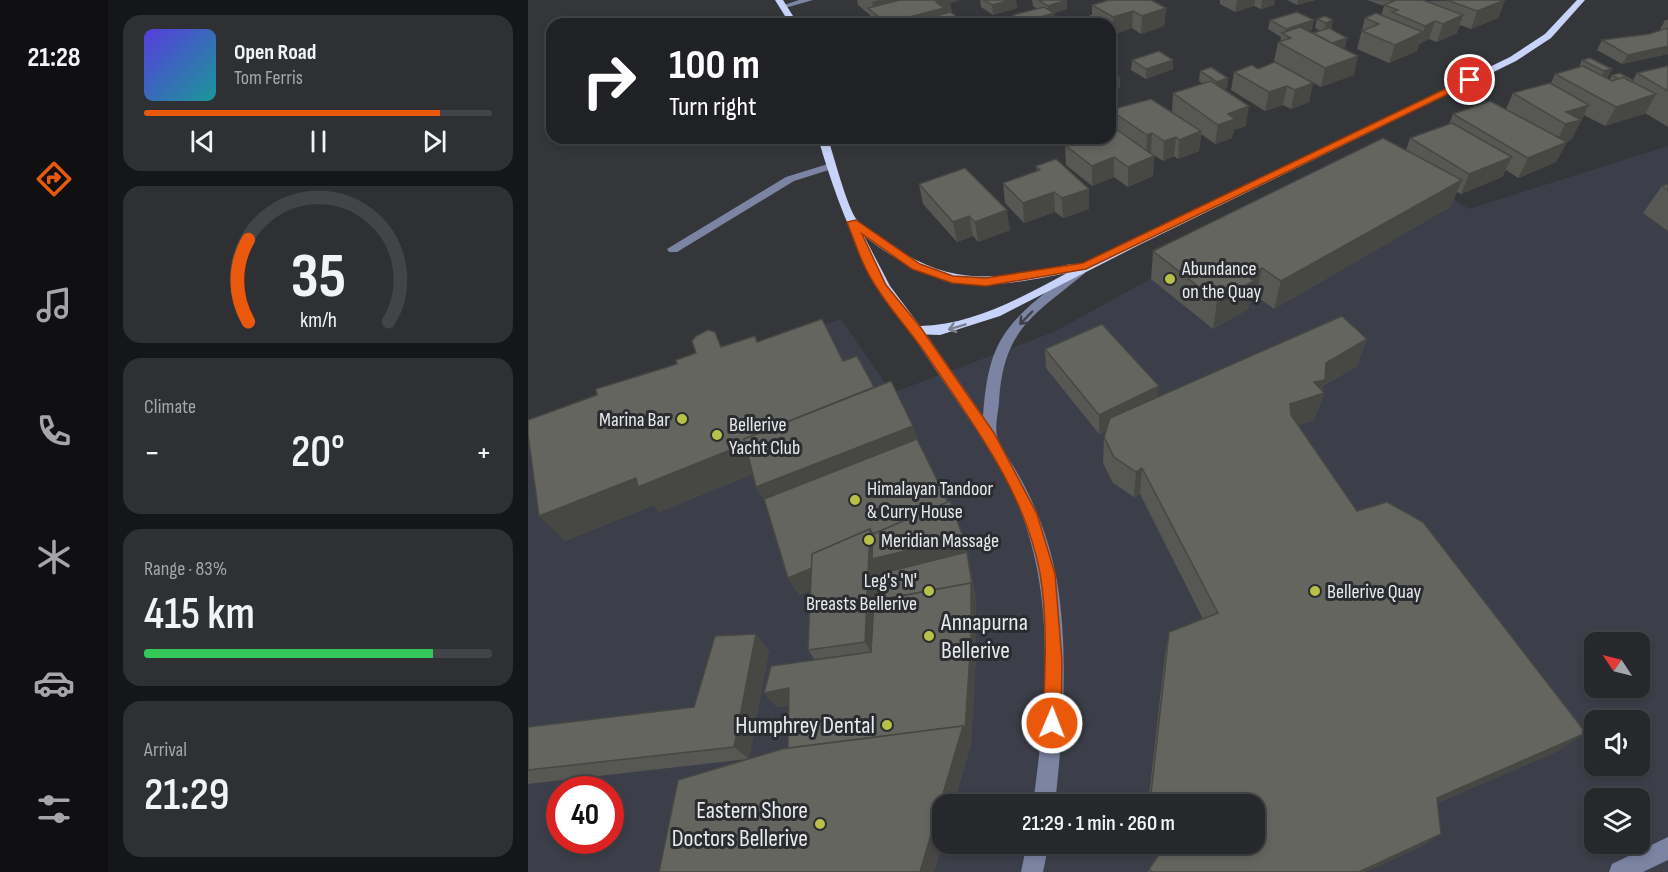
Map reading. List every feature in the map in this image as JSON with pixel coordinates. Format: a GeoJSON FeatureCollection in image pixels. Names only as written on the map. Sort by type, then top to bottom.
{"type":"FeatureCollection","features":[{"type":"Feature","properties":{"kind":"main road"},"geometry":{"type":"LineString","coordinates":[[825,144],[867,260],[882,287],[917,331],[946,330],[974,321],[1513,59],[1548,36],[1581,0]]}},
{"type":"Feature","properties":{"kind":"main road"},"geometry":{"type":"LineString","coordinates":[[782,3],[791,18]]}},
{"type":"Feature","properties":{"kind":"main road"},"geometry":{"type":"LineString","coordinates":[[852,222],[916,266],[952,279],[986,282],[1086,266]]}},
{"type":"Feature","properties":{"kind":"street"},"geometry":{"type":"LineString","coordinates":[[782,3],[810,0]]}},
{"type":"Feature","properties":{"kind":"street"},"geometry":{"type":"LineString","coordinates":[[1088,18],[1148,0]]}},
{"type":"Feature","properties":{"kind":"street"},"geometry":{"type":"LineString","coordinates":[[673,249],[790,179],[831,165]]}},
{"type":"Feature","properties":{"kind":"street"},"geometry":{"type":"LineString","coordinates":[[989,437],[996,368],[1004,345],[1029,315],[1086,266]]}},
{"type":"Feature","properties":{"kind":"street"},"geometry":{"type":"LineString","coordinates":[[917,331],[989,437],[1030,514],[1048,574],[1054,661],[1052,743],[1045,794]]}},
{"type":"Feature","properties":{"kind":"street"},"geometry":{"type":"LineString","coordinates":[[1620,872],[1668,848]]}},
{"type":"Feature","properties":{"kind":"street"},"geometry":{"type":"LineString","coordinates":[[1032,872],[1036,854]]}},
{"type":"Feature","properties":{"kind":"shaded area"},"geometry":{"type":"Polygon","coordinates":[[[1668,146],[1668,872],[528,872],[528,429],[841,319],[892,393],[1054,332],[1379,153],[1469,209],[1668,146]]]}},
{"type":"Feature","properties":{"kind":"building"},"geometry":{"type":"Polygon","coordinates":[[[900,0],[943,0],[936,2],[944,8],[905,18],[880,18],[868,8],[900,0]]]}},
{"type":"Feature","properties":{"kind":"building"},"geometry":{"type":"Polygon","coordinates":[[[984,0],[1011,0],[992,5],[984,0]]]}},
{"type":"Feature","properties":{"kind":"building"},"geometry":{"type":"Polygon","coordinates":[[[1038,0],[1067,0],[1048,6],[1038,0]]]}},
{"type":"Feature","properties":{"kind":"building"},"geometry":{"type":"Polygon","coordinates":[[[1109,0],[1151,0],[1166,8],[1142,16],[1133,11],[1113,17],[1092,5],[1109,0]]]}},
{"type":"Feature","properties":{"kind":"building"},"geometry":{"type":"Polygon","coordinates":[[[1396,0],[1423,0],[1463,15],[1443,24],[1435,21],[1425,26],[1392,12],[1398,10],[1384,5],[1396,0]]]}},
{"type":"Feature","properties":{"kind":"building"},"geometry":{"type":"Polygon","coordinates":[[[1447,0],[1505,0],[1477,11],[1447,0]]]}},
{"type":"Feature","properties":{"kind":"building"},"geometry":{"type":"Polygon","coordinates":[[[1044,7],[1054,13],[1037,18],[1017,18],[1013,15],[1044,7]]]}},
{"type":"Feature","properties":{"kind":"building"},"geometry":{"type":"Polygon","coordinates":[[[950,12],[959,18],[928,18],[950,12]]]}},
{"type":"Feature","properties":{"kind":"building"},"geometry":{"type":"Polygon","coordinates":[[[1297,12],[1314,20],[1286,29],[1270,20],[1297,12]]]}},
{"type":"Feature","properties":{"kind":"building"},"geometry":{"type":"Polygon","coordinates":[[[1376,13],[1423,32],[1395,45],[1362,31],[1379,24],[1365,18],[1376,13]]]}},
{"type":"Feature","properties":{"kind":"building"},"geometry":{"type":"Polygon","coordinates":[[[1325,16],[1333,20],[1326,23],[1317,19],[1325,16]]]}},
{"type":"Feature","properties":{"kind":"building"},"geometry":{"type":"Polygon","coordinates":[[[1300,27],[1358,56],[1325,68],[1278,42],[1291,38],[1282,33],[1300,27]]]}},
{"type":"Feature","properties":{"kind":"building"},"geometry":{"type":"Polygon","coordinates":[[[1329,28],[1347,38],[1332,43],[1313,33],[1329,28]]]}},
{"type":"Feature","properties":{"kind":"building"},"geometry":{"type":"Polygon","coordinates":[[[1668,28],[1668,46],[1628,55],[1602,40],[1649,34],[1668,28]]]}},
{"type":"Feature","properties":{"kind":"building"},"geometry":{"type":"Polygon","coordinates":[[[1159,51],[1173,60],[1146,69],[1132,60],[1159,51]]]}},
{"type":"Feature","properties":{"kind":"building"},"geometry":{"type":"Polygon","coordinates":[[[1590,58],[1612,69],[1604,71],[1582,60],[1590,58]]]}},
{"type":"Feature","properties":{"kind":"building"},"geometry":{"type":"Polygon","coordinates":[[[1275,62],[1313,83],[1295,90],[1287,86],[1269,92],[1234,72],[1252,65],[1258,69],[1275,62]]]}},
{"type":"Feature","properties":{"kind":"building"},"geometry":{"type":"Polygon","coordinates":[[[1583,66],[1612,81],[1623,77],[1656,94],[1616,107],[1555,74],[1583,66]]]}},
{"type":"Feature","properties":{"kind":"building"},"geometry":{"type":"Polygon","coordinates":[[[1668,66],[1668,91],[1637,73],[1668,66]]]}},
{"type":"Feature","properties":{"kind":"building"},"geometry":{"type":"Polygon","coordinates":[[[1211,67],[1228,78],[1217,82],[1200,71],[1211,67]]]}},
{"type":"Feature","properties":{"kind":"building"},"geometry":{"type":"Polygon","coordinates":[[[1620,73],[1633,80],[1632,82],[1612,75],[1620,73]]]}},
{"type":"Feature","properties":{"kind":"building"},"geometry":{"type":"Polygon","coordinates":[[[1211,81],[1249,106],[1228,114],[1235,119],[1218,125],[1173,93],[1211,81]]]}},
{"type":"Feature","properties":{"kind":"building"},"geometry":{"type":"Polygon","coordinates":[[[1550,83],[1589,105],[1566,112],[1581,120],[1565,124],[1513,93],[1550,83]]]}},
{"type":"Feature","properties":{"kind":"building"},"geometry":{"type":"Polygon","coordinates":[[[1151,99],[1201,131],[1179,140],[1176,137],[1164,141],[1152,133],[1147,135],[1116,114],[1116,108],[1151,99]]]}},
{"type":"Feature","properties":{"kind":"building"},"geometry":{"type":"Polygon","coordinates":[[[1490,101],[1567,142],[1528,158],[1453,114],[1490,101]]]}},
{"type":"Feature","properties":{"kind":"building"},"geometry":{"type":"Polygon","coordinates":[[[1452,123],[1512,157],[1469,174],[1410,138],[1452,123]]]}},
{"type":"Feature","properties":{"kind":"building"},"geometry":{"type":"Polygon","coordinates":[[[1116,129],[1154,156],[1128,167],[1114,157],[1092,166],[1065,145],[1116,144],[1116,129]]]}},
{"type":"Feature","properties":{"kind":"building"},"geometry":{"type":"Polygon","coordinates":[[[1383,138],[1462,180],[1281,281],[1262,268],[1247,276],[1254,281],[1217,301],[1153,251],[1383,138]]]}},
{"type":"Feature","properties":{"kind":"building"},"geometry":{"type":"Polygon","coordinates":[[[1056,159],[1089,189],[1062,198],[1054,192],[1023,203],[1003,183],[1040,170],[1036,166],[1056,159]]]}},
{"type":"Feature","properties":{"kind":"building"},"geometry":{"type":"Polygon","coordinates":[[[965,168],[1007,210],[975,222],[969,216],[953,222],[919,184],[965,168]]]}},
{"type":"Feature","properties":{"kind":"building","name":"Bellerive Quay"},"geometry":{"type":"Polygon","coordinates":[[[1342,316],[1367,339],[1326,363],[1325,380],[1314,382],[1324,393],[1290,404],[1291,415],[1357,511],[1387,502],[1423,522],[1584,730],[1584,734],[1437,798],[1441,834],[1359,872],[1152,872],[1149,869],[1159,854],[1265,854],[1265,794],[1151,794],[1169,632],[1218,613],[1142,468],[1136,472],[1114,457],[1104,437],[1110,418],[1342,316]]]}},
{"type":"Feature","properties":{"kind":"building","name":"Bellerive Yacht Club"},"geometry":{"type":"Polygon","coordinates":[[[822,319],[843,361],[857,356],[874,387],[744,439],[745,444],[638,487],[636,478],[539,516],[528,420],[597,395],[596,389],[677,364],[676,360],[696,353],[692,341],[696,336],[708,330],[715,332],[721,347],[755,336],[757,342],[822,319]]]}},
{"type":"Feature","properties":{"kind":"building"},"geometry":{"type":"Polygon","coordinates":[[[1102,324],[1159,386],[1099,415],[1045,349],[1102,324]]]}},
{"type":"Feature","properties":{"kind":"building"},"geometry":{"type":"Polygon","coordinates":[[[891,381],[913,426],[756,487],[744,439],[891,381]]]}},
{"type":"Feature","properties":{"kind":"building"},"geometry":{"type":"Polygon","coordinates":[[[917,439],[948,502],[873,534],[870,529],[812,554],[812,568],[788,578],[764,499],[917,439]]]}},
{"type":"Feature","properties":{"kind":"building"},"geometry":{"type":"Polygon","coordinates":[[[950,501],[963,537],[872,559],[873,534],[950,501]]]}},
{"type":"Feature","properties":{"kind":"building"},"geometry":{"type":"Polygon","coordinates":[[[870,529],[865,642],[808,650],[812,554],[870,529]]]}},
{"type":"Feature","properties":{"kind":"building"},"geometry":{"type":"Polygon","coordinates":[[[967,552],[973,591],[971,583],[878,600],[879,574],[967,552]]]}},
{"type":"Feature","properties":{"kind":"building"},"geometry":{"type":"Polygon","coordinates":[[[971,583],[971,638],[965,731],[963,726],[788,748],[789,688],[764,693],[771,666],[871,652],[874,601],[971,583]]]}},
{"type":"Feature","properties":{"kind":"building"},"geometry":{"type":"Polygon","coordinates":[[[756,634],[734,747],[528,770],[528,727],[694,707],[715,636],[756,634]]]}},
{"type":"Feature","properties":{"kind":"building","name":"Eastern Shore Doctors Bellerive"},"geometry":{"type":"Polygon","coordinates":[[[963,726],[943,794],[932,794],[932,831],[920,872],[659,872],[678,780],[782,749],[963,726]]]}},
{"type":"Feature","properties":{"kind":"place","name":"Abundance on the Quay"},"geometry":{"type":"Point","coordinates":[1170,279]}},
{"type":"Feature","properties":{"kind":"place","name":"Marina Bar"},"geometry":{"type":"Point","coordinates":[682,419]}},
{"type":"Feature","properties":{"kind":"place","name":"Bellerive Yacht Club"},"geometry":{"type":"Point","coordinates":[717,435]}},
{"type":"Feature","properties":{"kind":"place","name":"Himalayan Tandoor & Curry House"},"geometry":{"type":"Point","coordinates":[855,500]}},
{"type":"Feature","properties":{"kind":"place","name":"Meridian Massage"},"geometry":{"type":"Point","coordinates":[869,540]}},
{"type":"Feature","properties":{"kind":"place","name":"Leg's 'N' Breasts Bellerive"},"geometry":{"type":"Point","coordinates":[929,591]}},
{"type":"Feature","properties":{"kind":"place","name":"Bellerive Quay"},"geometry":{"type":"Point","coordinates":[1315,591]}},
{"type":"Feature","properties":{"kind":"place","name":"Annapurna Bellerive"},"geometry":{"type":"Point","coordinates":[929,636]}},
{"type":"Feature","properties":{"kind":"place","name":"Humphrey Dental"},"geometry":{"type":"Point","coordinates":[887,725]}},
{"type":"Feature","properties":{"kind":"place","name":"Eastern Shore Doctors Bellerive"},"geometry":{"type":"Point","coordinates":[820,824]}},
{"type":"Feature","properties":{"kind":"route"},"geometry":{"type":"LineString","coordinates":[[1052,723],[1054,661],[1048,574],[1030,514],[989,437],[917,331],[882,287],[867,260],[852,222],[916,266],[952,279],[986,282],[1086,266],[1470,80]]}}]}
